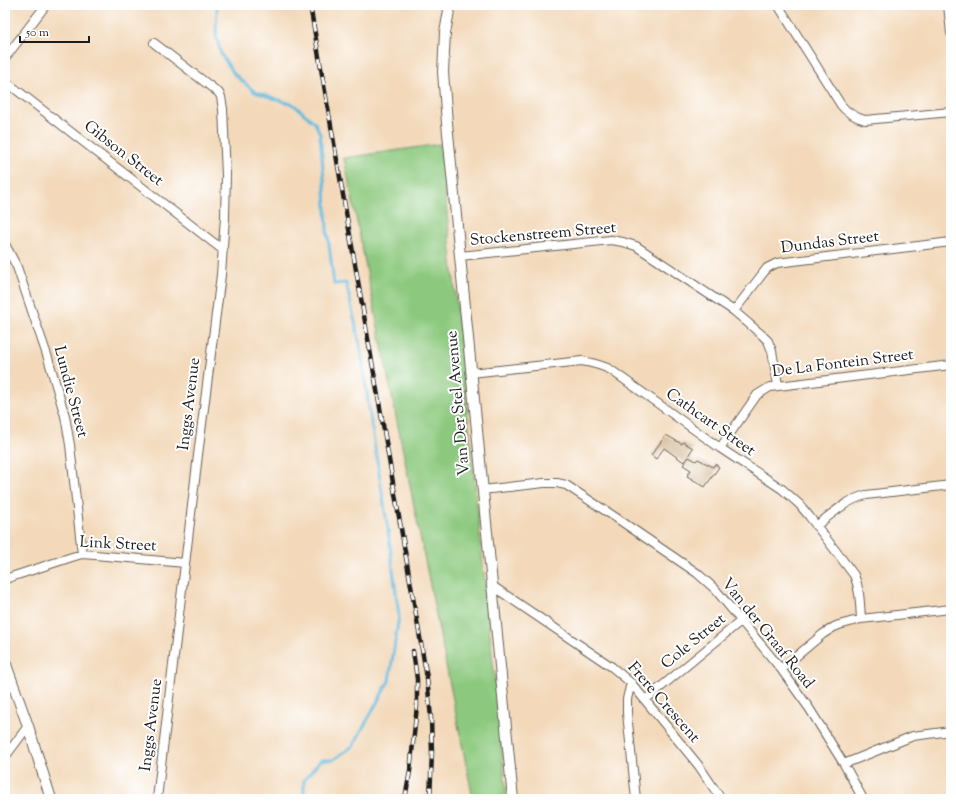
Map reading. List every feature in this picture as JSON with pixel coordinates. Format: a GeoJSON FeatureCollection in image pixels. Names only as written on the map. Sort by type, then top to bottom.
{"type":"FeatureCollection","features":[{"type":"Feature","properties":{"kind":"street"},"geometry":{"type":"LineString","coordinates":[[5,58],[46,5]]}},
{"type":"Feature","properties":{"kind":"street","name":"Van Der Stel Avenue"},"geometry":{"type":"LineString","coordinates":[[450,5],[445,33],[443,72],[447,123],[513,799]]}},
{"type":"Feature","properties":{"kind":"street"},"geometry":{"type":"LineString","coordinates":[[778,5],[844,109],[856,117],[865,120],[951,112]]}},
{"type":"Feature","properties":{"kind":"street"},"geometry":{"type":"LineString","coordinates":[[948,5],[951,33]]}},
{"type":"Feature","properties":{"kind":"street","name":"Inggs Avenue"},"geometry":{"type":"LineString","coordinates":[[154,43],[219,93],[223,109],[226,175],[221,275],[157,799]]}},
{"type":"Feature","properties":{"kind":"street","name":"Gibson Street"},"geometry":{"type":"LineString","coordinates":[[5,81],[223,250]]}},
{"type":"Feature","properties":{"kind":"street","name":"Stockenstreem Street"},"geometry":{"type":"LineString","coordinates":[[460,256],[611,240],[636,246],[734,310],[762,335],[768,341],[772,351],[778,385]]}},
{"type":"Feature","properties":{"kind":"street","name":"Dundas Street"},"geometry":{"type":"LineString","coordinates":[[734,310],[768,268],[777,263],[951,242]]}},
{"type":"Feature","properties":{"kind":"street","name":"Lundie Street"},"geometry":{"type":"LineString","coordinates":[[5,244],[17,267],[48,358],[65,416],[70,446],[82,554]]}},
{"type":"Feature","properties":{"kind":"street","name":"Cathcart Street"},"geometry":{"type":"LineString","coordinates":[[471,373],[582,361],[593,362],[611,370],[720,448],[782,489],[799,504],[854,575],[858,589],[861,619]]}},
{"type":"Feature","properties":{"kind":"street","name":"De La Fontein Street"},"geometry":{"type":"LineString","coordinates":[[720,448],[757,395],[770,387],[951,365]]}},
{"type":"Feature","properties":{"kind":"street","name":"Van der Graaf Road"},"geometry":{"type":"LineString","coordinates":[[482,490],[544,483],[566,485],[697,573],[715,589],[781,669],[809,708],[844,764],[863,799]]}},
{"type":"Feature","properties":{"kind":"street"},"geometry":{"type":"LineString","coordinates":[[816,526],[842,506],[859,496],[951,485]]}},
{"type":"Feature","properties":{"kind":"street","name":"Link Street"},"geometry":{"type":"LineString","coordinates":[[5,579],[82,554],[185,563]]}},
{"type":"Feature","properties":{"kind":"street","name":"Frere Crescent"},"geometry":{"type":"LineString","coordinates":[[491,585],[595,655],[631,683],[699,766],[721,799]]}},
{"type":"Feature","properties":{"kind":"street"},"geometry":{"type":"LineString","coordinates":[[781,669],[834,626],[861,619],[951,609]]}},
{"type":"Feature","properties":{"kind":"street","name":"Cole Street"},"geometry":{"type":"LineString","coordinates":[[645,700],[742,620]]}},
{"type":"Feature","properties":{"kind":"street"},"geometry":{"type":"LineString","coordinates":[[5,662],[28,726],[51,799]]}},
{"type":"Feature","properties":{"kind":"street"},"geometry":{"type":"LineString","coordinates":[[631,683],[627,713],[636,799]]}},
{"type":"Feature","properties":{"kind":"street"},"geometry":{"type":"LineString","coordinates":[[5,757],[28,726]]}},
{"type":"Feature","properties":{"kind":"street"},"geometry":{"type":"LineString","coordinates":[[844,764],[913,736],[951,731]]}},
{"type":"Feature","properties":{"kind":"green space"},"geometry":{"type":"Polygon","coordinates":[[[440,144],[507,799],[473,799],[344,158],[440,144]]]}},
{"type":"Feature","properties":{"kind":"building"},"geometry":{"type":"Polygon","coordinates":[[[666,435],[693,448],[684,462],[664,448],[656,459],[651,455],[666,435]]]}},
{"type":"Feature","properties":{"kind":"building"},"geometry":{"type":"Polygon","coordinates":[[[689,457],[696,461],[698,459],[713,467],[715,464],[719,467],[705,487],[687,476],[691,470],[683,465],[689,457]]]}},
{"type":"Feature","properties":{"kind":"waterway"},"geometry":{"type":"LineString","coordinates":[[217,5],[216,35],[221,54],[234,74],[255,92],[294,105],[315,123],[320,134],[327,229],[334,284],[346,283],[360,344],[388,530],[399,616],[389,681],[353,746],[333,760],[321,760],[304,780],[304,799]]}},
{"type":"Feature","properties":{"kind":"railway"},"geometry":{"type":"LineString","coordinates":[[310,5],[427,678],[431,718],[432,753],[430,799]]}},
{"type":"Feature","properties":{"kind":"railway"},"geometry":{"type":"LineString","coordinates":[[405,799],[410,771],[417,706],[417,679],[413,651]]}}]}
